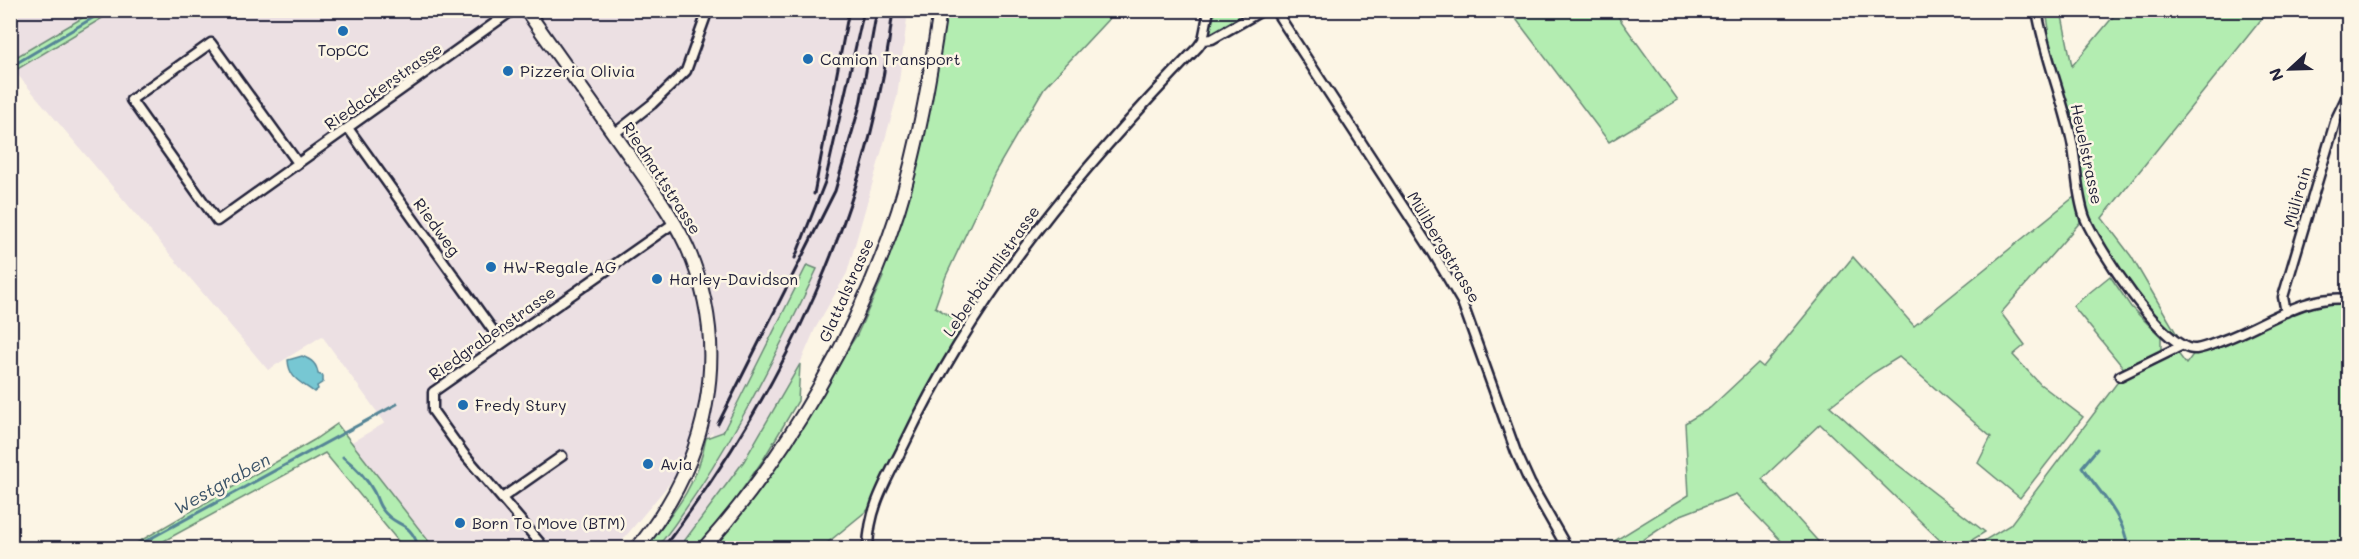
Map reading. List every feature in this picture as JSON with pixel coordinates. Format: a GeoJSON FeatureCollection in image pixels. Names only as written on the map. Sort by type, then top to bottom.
{"type":"FeatureCollection","features":[{"type":"Feature","properties":{"kind":"main road","name":"Riedmattstrasse"},"geometry":{"type":"LineString","coordinates":[[526,10],[674,223],[687,249],[702,293],[710,336],[710,387],[700,436],[687,469],[668,505],[637,549]]}},
{"type":"Feature","properties":{"kind":"main road","name":"Glattalstrasse"},"geometry":{"type":"LineString","coordinates":[[704,549],[750,492],[793,429],[850,327],[873,279],[898,210],[916,139],[940,10]]}},
{"type":"Feature","properties":{"kind":"street","name":"Riedackerstrasse"},"geometry":{"type":"LineString","coordinates":[[298,163],[211,43],[131,100],[217,221],[513,10]]}},
{"type":"Feature","properties":{"kind":"street"},"geometry":{"type":"LineString","coordinates":[[614,134],[652,104],[686,71],[708,10]]}},
{"type":"Feature","properties":{"kind":"street"},"geometry":{"type":"LineString","coordinates":[[1209,10],[1203,40],[1212,39],[1263,10]]}},
{"type":"Feature","properties":{"kind":"street","name":"Mülibergstrasse"},"geometry":{"type":"LineString","coordinates":[[1275,10],[1432,251],[1462,302],[1516,452],[1530,483],[1567,549]]}},
{"type":"Feature","properties":{"kind":"street","name":"Heuelstrasse"},"geometry":{"type":"LineString","coordinates":[[2037,10],[2072,143],[2079,196],[2086,219],[2127,289],[2171,340],[2181,346]]}},
{"type":"Feature","properties":{"kind":"street","name":"Leberbäumlistrasse"},"geometry":{"type":"LineString","coordinates":[[868,549],[871,514],[943,366],[1022,246],[1120,129],[1203,40]]}},
{"type":"Feature","properties":{"kind":"street","name":"Mülirain"},"geometry":{"type":"LineString","coordinates":[[2286,312],[2283,297],[2336,119],[2349,94]]}},
{"type":"Feature","properties":{"kind":"street","name":"Riedweg"},"geometry":{"type":"LineString","coordinates":[[348,128],[502,344]]}},
{"type":"Feature","properties":{"kind":"street","name":"Riedgrabenstrasse"},"geometry":{"type":"LineString","coordinates":[[540,543],[464,454],[434,411],[433,392],[517,336],[674,223]]}},
{"type":"Feature","properties":{"kind":"street"},"geometry":{"type":"LineString","coordinates":[[2120,376],[2181,346],[2197,349],[2236,336],[2306,302],[2349,298]]}},
{"type":"Feature","properties":{"kind":"street"},"geometry":{"type":"LineString","coordinates":[[502,498],[562,456]]}},
{"type":"Feature","properties":{"kind":"shaded area"},"geometry":{"type":"Polygon","coordinates":[[[10,11],[908,11],[897,97],[847,273],[815,329],[800,364],[744,461],[679,548],[651,548],[701,475],[713,431],[616,548],[434,548],[350,443],[385,423],[322,336],[268,370],[11,67],[10,11]]]}},
{"type":"Feature","properties":{"kind":"green space"},"geometry":{"type":"Polygon","coordinates":[[[94,11],[114,11],[11,73],[11,60],[94,11]]]}},
{"type":"Feature","properties":{"kind":"green space"},"geometry":{"type":"Polygon","coordinates":[[[946,11],[1116,11],[1044,88],[995,172],[946,276],[935,307],[968,327],[942,363],[870,508],[821,548],[711,548],[857,335],[883,277],[880,275],[903,211],[946,11]]]}},
{"type":"Feature","properties":{"kind":"green space"},"geometry":{"type":"Polygon","coordinates":[[[1211,11],[1260,11],[1205,38],[1211,11]]]}},
{"type":"Feature","properties":{"kind":"green space"},"geometry":{"type":"Polygon","coordinates":[[[1510,11],[1614,11],[1678,100],[1609,142],[1510,11]]]}},
{"type":"Feature","properties":{"kind":"green space"},"geometry":{"type":"Polygon","coordinates":[[[2046,11],[2061,11],[2072,66],[2118,11],[2268,11],[2102,218],[2131,256],[2182,343],[2172,338],[2129,286],[2088,219],[2044,31],[2049,29],[2046,11]]]}},
{"type":"Feature","properties":{"kind":"green space"},"geometry":{"type":"Polygon","coordinates":[[[2074,197],[2082,220],[2001,313],[2025,345],[2013,355],[2040,384],[2083,417],[2020,498],[1978,463],[1991,437],[1899,357],[1873,373],[1830,406],[1880,451],[1985,532],[1959,548],[1948,548],[1820,424],[1762,479],[1824,548],[1788,548],[1736,494],[1681,515],[1631,548],[1603,548],[1689,495],[1685,423],[1710,408],[1758,363],[1763,367],[1853,257],[1914,326],[2074,197]]]}},
{"type":"Feature","properties":{"kind":"green space"},"geometry":{"type":"Polygon","coordinates":[[[807,265],[817,269],[744,413],[681,516],[657,548],[646,548],[684,497],[697,470],[706,438],[723,432],[807,265]]]}},
{"type":"Feature","properties":{"kind":"green space"},"geometry":{"type":"Polygon","coordinates":[[[2110,276],[2131,307],[2161,337],[2161,359],[2177,352],[2186,364],[2197,349],[2286,312],[2348,299],[2348,548],[1972,548],[2010,525],[2126,371],[2073,306],[2110,276]]]}},
{"type":"Feature","properties":{"kind":"green space"},"geometry":{"type":"Polygon","coordinates":[[[800,364],[798,401],[763,460],[720,521],[695,548],[679,548],[744,461],[800,364]]]}},
{"type":"Feature","properties":{"kind":"green space"},"geometry":{"type":"Polygon","coordinates":[[[337,424],[434,548],[404,548],[325,453],[151,548],[128,548],[314,440],[337,424]]]}},
{"type":"Feature","properties":{"kind":"water"},"geometry":{"type":"Polygon","coordinates":[[[302,356],[309,359],[318,374],[323,376],[323,382],[314,392],[293,376],[289,366],[288,360],[302,356]]]}},
{"type":"Feature","properties":{"kind":"waterway"},"geometry":{"type":"LineString","coordinates":[[10,67],[106,10]]}},
{"type":"Feature","properties":{"kind":"waterway","name":"Westgraben"},"geometry":{"type":"LineString","coordinates":[[133,548],[397,404]]}},
{"type":"Feature","properties":{"kind":"waterway"},"geometry":{"type":"LineString","coordinates":[[2097,449],[2082,467],[2117,516],[2128,548]]}},
{"type":"Feature","properties":{"kind":"waterway"},"geometry":{"type":"LineString","coordinates":[[343,457],[364,477],[387,515],[411,532],[419,548]]}},
{"type":"Feature","properties":{"kind":"railway"},"geometry":{"type":"LineString","coordinates":[[814,194],[849,10]]}},
{"type":"Feature","properties":{"kind":"railway"},"geometry":{"type":"LineString","coordinates":[[795,258],[825,182],[864,10]]}},
{"type":"Feature","properties":{"kind":"railway"},"geometry":{"type":"LineString","coordinates":[[718,424],[835,191],[860,105],[877,10]]}},
{"type":"Feature","properties":{"kind":"railway"},"geometry":{"type":"LineString","coordinates":[[663,548],[706,488],[746,426],[783,361],[815,295],[842,226],[865,156],[882,84],[893,10]]}},
{"type":"Feature","properties":{"kind":"place","name":"TopCC"},"geometry":{"type":"Point","coordinates":[343,31]}},
{"type":"Feature","properties":{"kind":"place","name":"Camion Transport"},"geometry":{"type":"Point","coordinates":[808,59]}},
{"type":"Feature","properties":{"kind":"place","name":"Pizzeria Olivia"},"geometry":{"type":"Point","coordinates":[508,71]}},
{"type":"Feature","properties":{"kind":"place","name":"HW-Regale AG"},"geometry":{"type":"Point","coordinates":[491,267]}},
{"type":"Feature","properties":{"kind":"place","name":"Harley-Davidson"},"geometry":{"type":"Point","coordinates":[657,279]}},
{"type":"Feature","properties":{"kind":"place","name":"Fredy Stury"},"geometry":{"type":"Point","coordinates":[463,405]}},
{"type":"Feature","properties":{"kind":"place","name":"Avia"},"geometry":{"type":"Point","coordinates":[648,464]}},
{"type":"Feature","properties":{"kind":"place","name":"Born To Move (BTM)"},"geometry":{"type":"Point","coordinates":[460,523]}}]}
